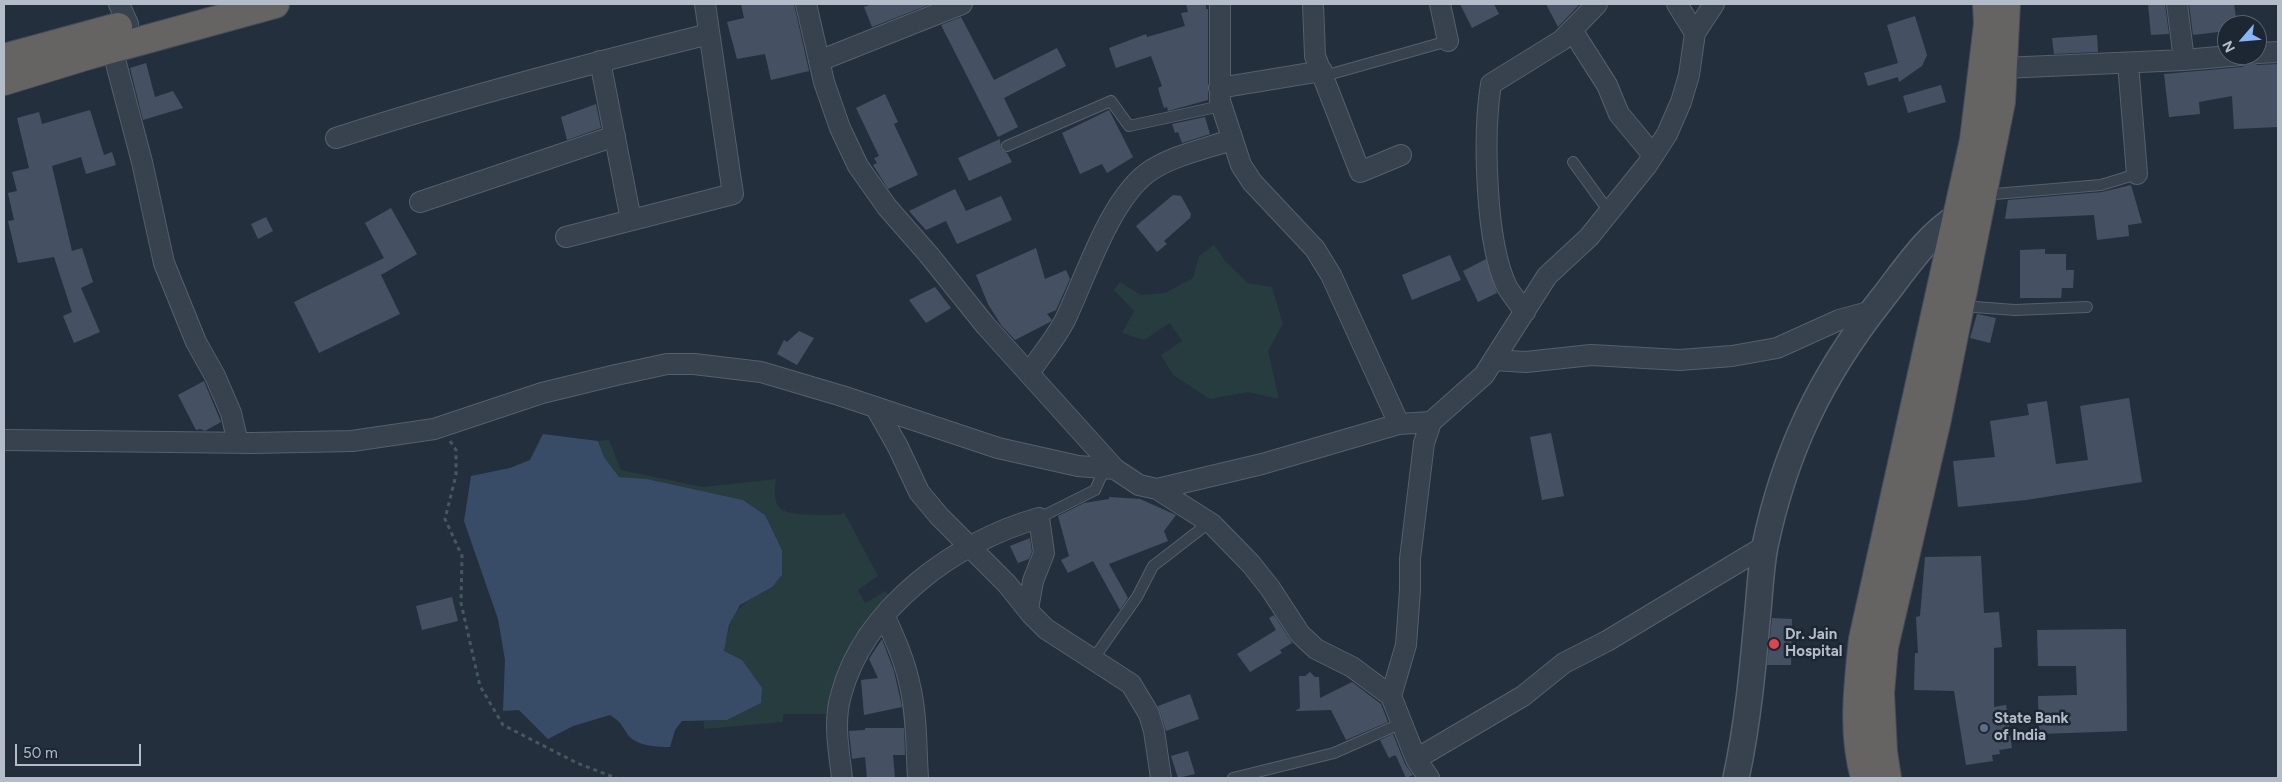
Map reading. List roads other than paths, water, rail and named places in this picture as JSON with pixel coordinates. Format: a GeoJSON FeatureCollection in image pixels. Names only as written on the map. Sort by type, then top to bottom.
{"type":"FeatureCollection","features":[{"type":"Feature","properties":{"kind":"highway"},"geometry":{"type":"LineString","coordinates":[[4,58],[124,14],[200,4]]}},
{"type":"Feature","properties":{"kind":"highway"},"geometry":{"type":"LineString","coordinates":[[4,81],[112,48],[275,4]]}},
{"type":"Feature","properties":{"kind":"highway"},"geometry":{"type":"LineString","coordinates":[[1887,778],[1883,752],[1880,693],[1884,647],[1937,418],[1960,306],[1972,210],[1974,140],[1988,24],[1987,4]]}},
{"type":"Feature","properties":{"kind":"highway"},"geometry":{"type":"LineString","coordinates":[[1865,778],[1861,762],[1856,706],[1863,639],[2001,102],[2006,4]]}},
{"type":"Feature","properties":{"kind":"street"},"geometry":{"type":"LineString","coordinates":[[566,237],[733,194],[705,4]]}},
{"type":"Feature","properties":{"kind":"street"},"geometry":{"type":"LineString","coordinates":[[806,4],[819,61],[840,128],[858,166],[887,207],[929,255],[986,326],[1030,372],[1110,468],[1139,485],[1157,489],[1210,522],[1251,564],[1270,588],[1300,634],[1310,644],[1316,649],[1352,667],[1391,696],[1416,759],[1429,778]]}},
{"type":"Feature","properties":{"kind":"street"},"geometry":{"type":"LineString","coordinates":[[819,61],[962,4]]}},
{"type":"Feature","properties":{"kind":"street"},"geometry":{"type":"LineString","coordinates":[[1220,4],[1220,97],[1231,140],[1241,164],[1252,182],[1315,249],[1331,274],[1399,424]]}},
{"type":"Feature","properties":{"kind":"street"},"geometry":{"type":"LineString","coordinates":[[1313,4],[1315,56],[1360,172],[1401,155]]}},
{"type":"Feature","properties":{"kind":"street"},"geometry":{"type":"LineString","coordinates":[[1440,4],[1448,41]]}},
{"type":"Feature","properties":{"kind":"street"},"geometry":{"type":"LineString","coordinates":[[1525,312],[1507,287],[1500,268],[1492,232],[1488,170],[1488,102],[1491,84],[1539,55],[1572,30],[1597,4]]}},
{"type":"Feature","properties":{"kind":"street"},"geometry":{"type":"LineString","coordinates":[[1677,4],[1695,33]]}},
{"type":"Feature","properties":{"kind":"street"},"geometry":{"type":"LineString","coordinates":[[1391,696],[1406,645],[1410,560],[1422,452],[1432,422],[1484,375],[1547,276],[1589,237],[1610,213],[1653,155],[1667,134],[1681,102],[1689,75],[1695,33],[1714,4]]}},
{"type":"Feature","properties":{"kind":"street"},"geometry":{"type":"LineString","coordinates":[[2177,4],[2184,60]]}},
{"type":"Feature","properties":{"kind":"street"},"geometry":{"type":"LineString","coordinates":[[1572,30],[1607,85],[1619,114],[1653,155]]}},
{"type":"Feature","properties":{"kind":"street"},"geometry":{"type":"LineString","coordinates":[[336,138],[439,105],[600,61],[709,34]]}},
{"type":"Feature","properties":{"kind":"street"},"geometry":{"type":"LineString","coordinates":[[112,48],[142,162],[164,263],[196,342],[215,376],[232,413],[238,443]]}},
{"type":"Feature","properties":{"kind":"street"},"geometry":{"type":"LineString","coordinates":[[2002,68],[2217,57]]}},
{"type":"Feature","properties":{"kind":"street"},"geometry":{"type":"LineString","coordinates":[[600,61],[631,220]]}},
{"type":"Feature","properties":{"kind":"street"},"geometry":{"type":"LineString","coordinates":[[2128,63],[2137,174]]}},
{"type":"Feature","properties":{"kind":"street"},"geometry":{"type":"LineString","coordinates":[[1220,97],[1323,73]]}},
{"type":"Feature","properties":{"kind":"street"},"geometry":{"type":"LineString","coordinates":[[420,202],[615,136]]}},
{"type":"Feature","properties":{"kind":"street"},"geometry":{"type":"LineString","coordinates":[[1030,372],[1065,320],[1086,270],[1126,194],[1147,173],[1174,160],[1231,140]]}},
{"type":"Feature","properties":{"kind":"street"},"geometry":{"type":"LineString","coordinates":[[1736,778],[1752,666],[1765,546],[1784,472],[1800,429],[1830,371],[1872,311],[1941,227],[1972,210]]}},
{"type":"Feature","properties":{"kind":"street"},"geometry":{"type":"LineString","coordinates":[[1494,360],[1526,362],[1591,355],[1680,360],[1732,356],[1777,348],[1839,320],[1872,311]]}},
{"type":"Feature","properties":{"kind":"street"},"geometry":{"type":"LineString","coordinates":[[4,440],[238,443],[352,441],[442,426],[542,393],[667,364],[712,365],[761,372],[842,396],[998,448],[1078,466],[1110,468]]}},
{"type":"Feature","properties":{"kind":"street"},"geometry":{"type":"LineString","coordinates":[[876,408],[919,492],[1007,584],[1046,629],[1094,658],[1131,684],[1141,698],[1154,731],[1161,778]]}},
{"type":"Feature","properties":{"kind":"street"},"geometry":{"type":"LineString","coordinates":[[1157,489],[1262,464],[1399,424],[1432,422]]}},
{"type":"Feature","properties":{"kind":"street"},"geometry":{"type":"LineString","coordinates":[[842,778],[836,724],[841,695],[857,656],[885,617],[903,596],[969,546],[1014,525],[1039,518],[1044,554],[1033,581],[1028,609]]}},
{"type":"Feature","properties":{"kind":"street"},"geometry":{"type":"LineString","coordinates":[[1416,759],[1523,696],[1564,663],[1607,641],[1765,546]]}},
{"type":"Feature","properties":{"kind":"street"},"geometry":{"type":"LineString","coordinates":[[885,617],[901,654],[910,685],[916,729],[918,778]]}},
{"type":"Feature","properties":{"kind":"lane"},"geometry":{"type":"LineString","coordinates":[[1323,73],[1448,41]]}},
{"type":"Feature","properties":{"kind":"lane"},"geometry":{"type":"LineString","coordinates":[[1007,146],[1111,101],[1129,126],[1220,97]]}},
{"type":"Feature","properties":{"kind":"lane"},"geometry":{"type":"LineString","coordinates":[[1573,162],[1610,213]]}},
{"type":"Feature","properties":{"kind":"lane"},"geometry":{"type":"LineString","coordinates":[[1972,210],[2100,185],[2137,174]]}},
{"type":"Feature","properties":{"kind":"lane"},"geometry":{"type":"LineString","coordinates":[[1960,306],[2015,310],[2087,308]]}},
{"type":"Feature","properties":{"kind":"lane"},"geometry":{"type":"LineString","coordinates":[[1039,518],[1095,490],[1110,468]]}},
{"type":"Feature","properties":{"kind":"lane"},"geometry":{"type":"LineString","coordinates":[[1094,658],[1138,597],[1153,566],[1210,522]]}},
{"type":"Feature","properties":{"kind":"lane"},"geometry":{"type":"LineString","coordinates":[[1233,778],[1334,753],[1402,723]]}},
{"type":"Feature","properties":{"kind":"water"},"geometry":{"type":"Polygon","coordinates":[[[543,434],[598,441],[604,457],[619,477],[647,479],[743,500],[765,515],[782,550],[782,575],[772,587],[740,605],[729,625],[724,651],[742,660],[762,688],[761,703],[727,720],[682,721],[675,730],[670,747],[653,746],[637,742],[610,715],[573,726],[548,739],[519,710],[503,711],[505,660],[498,619],[464,521],[471,476],[510,468],[530,460],[543,434]]]}},
{"type":"Feature","properties":{"kind":"place","name":"Dr. Jain Hospital"},"geometry":{"type":"Point","coordinates":[1774,644]}},
{"type":"Feature","properties":{"kind":"place","name":"State Bank of India"},"geometry":{"type":"Point","coordinates":[1984,728]}}]}
